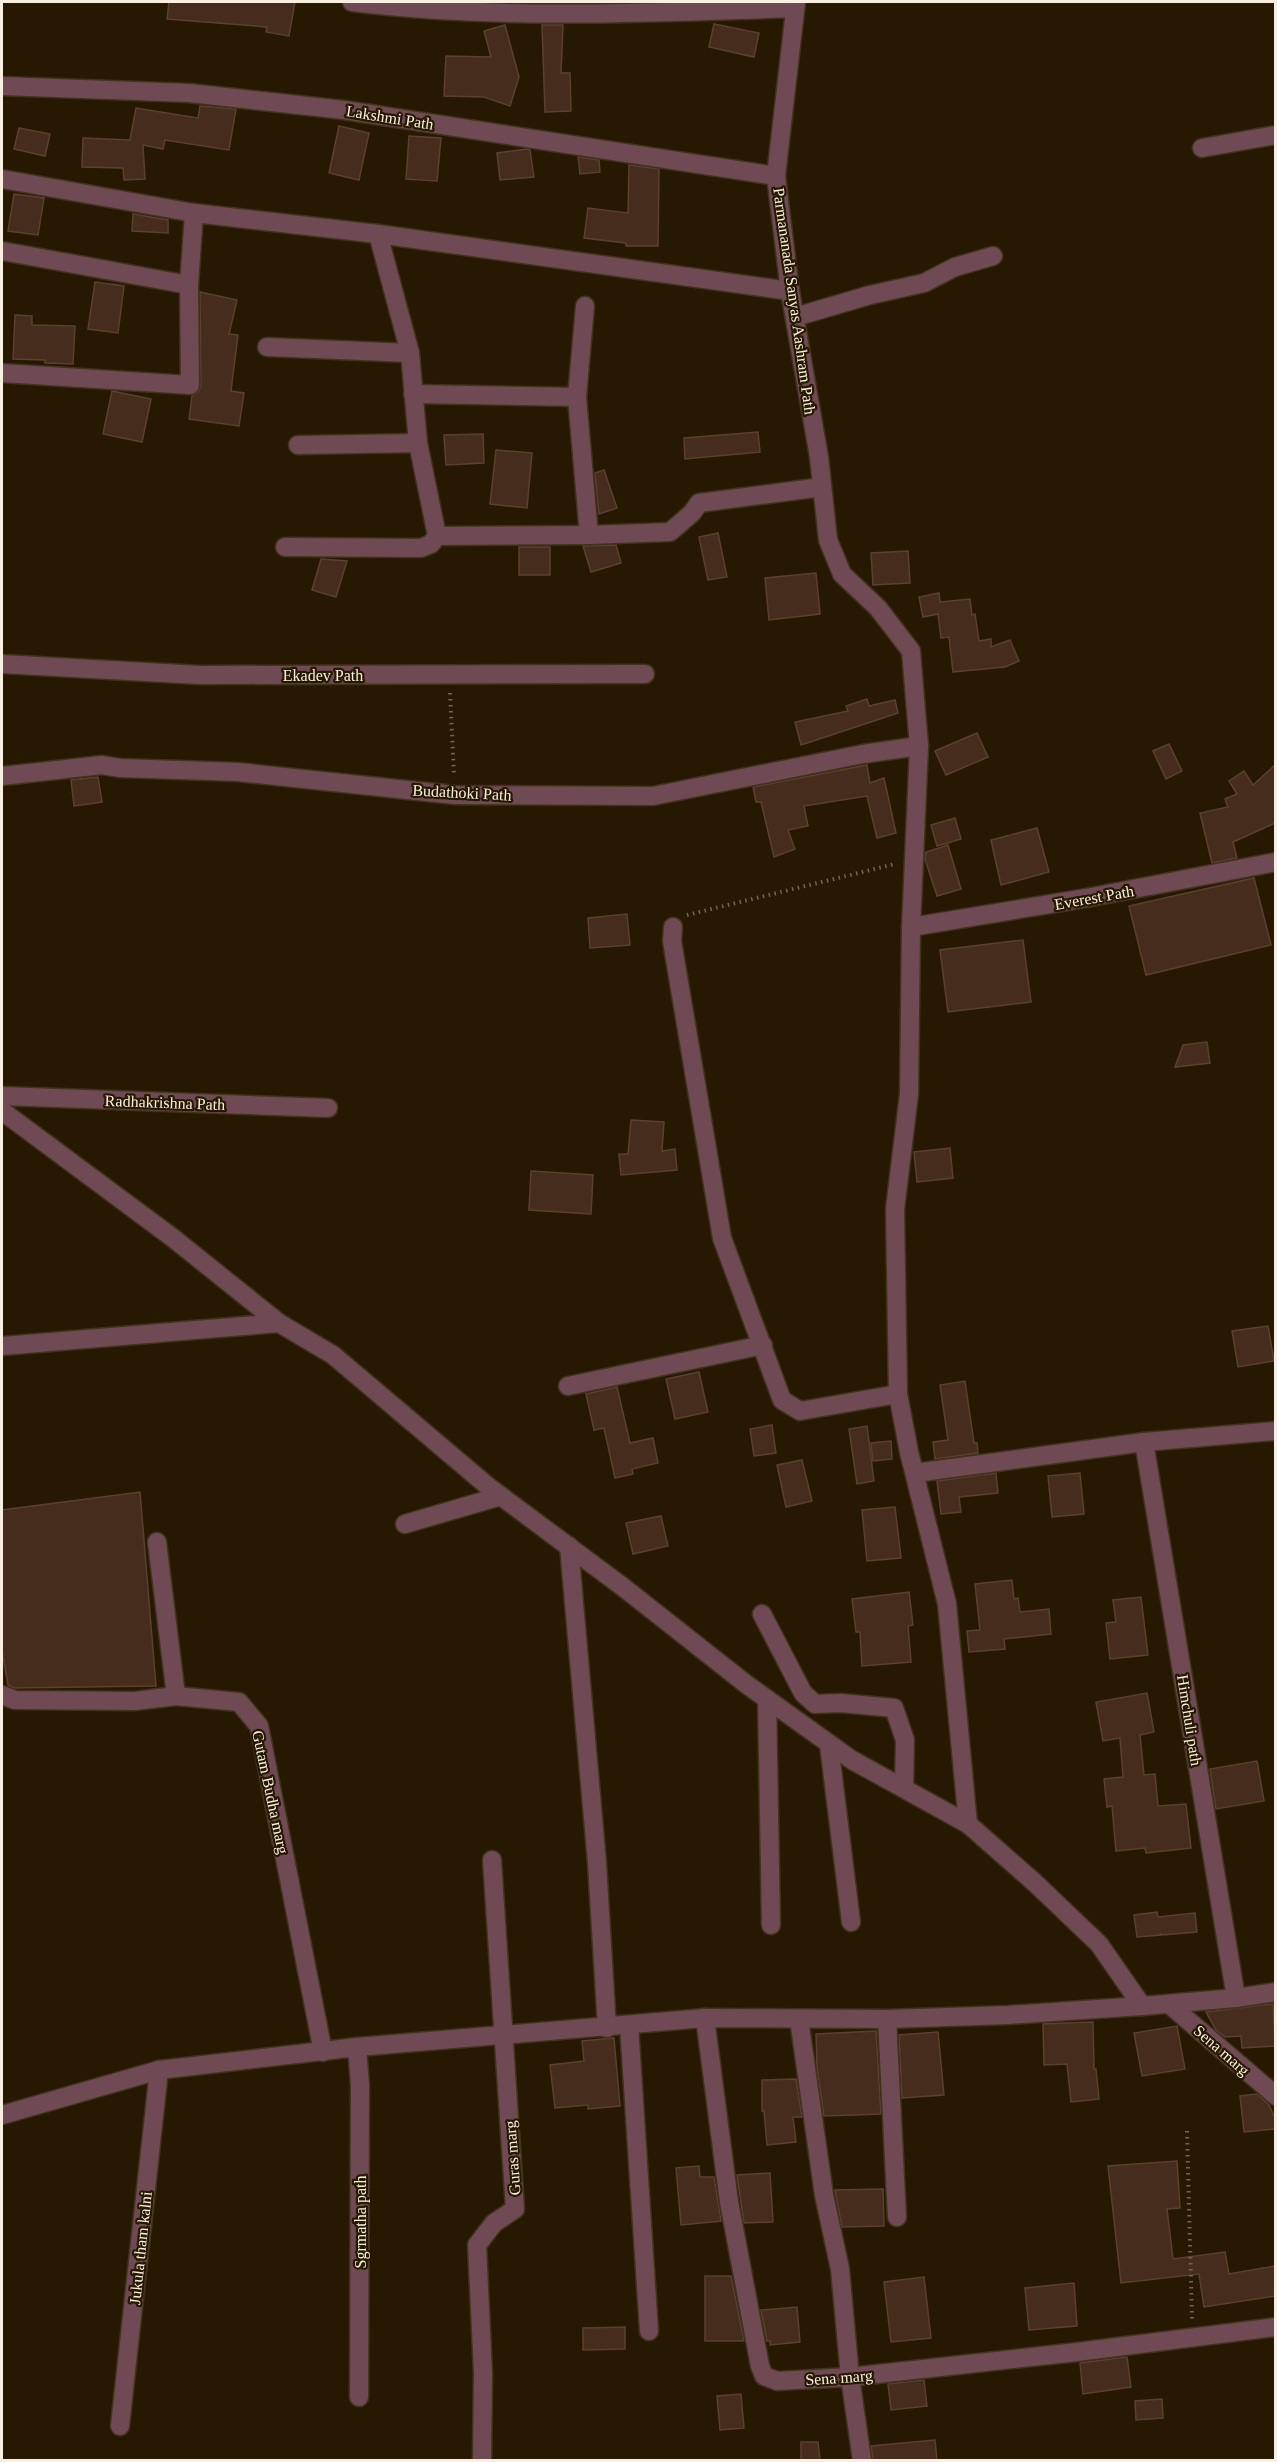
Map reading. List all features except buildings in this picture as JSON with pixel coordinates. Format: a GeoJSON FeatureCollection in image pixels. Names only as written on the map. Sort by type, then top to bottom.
{"type":"FeatureCollection","features":[{"type":"Feature","properties":{"kind":"street"},"geometry":{"type":"LineString","coordinates":[[352,2],[409,9],[585,15],[795,5]]}},
{"type":"Feature","properties":{"kind":"street","name":"Parmananada Sanyas Aashram Path"},"geometry":{"type":"LineString","coordinates":[[795,5],[776,176],[790,291],[819,457],[828,540],[842,574],[878,608],[911,651],[919,746],[911,927],[909,1094],[896,1209],[898,1394],[947,1604],[968,1824]]}},
{"type":"Feature","properties":{"kind":"street","name":"Lakshmi Path"},"geometry":{"type":"LineString","coordinates":[[2,86],[189,93],[344,110],[776,176]]}},
{"type":"Feature","properties":{"kind":"street"},"geometry":{"type":"LineString","coordinates":[[1202,148],[1275,135]]}},
{"type":"Feature","properties":{"kind":"street"},"geometry":{"type":"LineString","coordinates":[[2,179],[194,213],[378,234],[790,291]]}},
{"type":"Feature","properties":{"kind":"street"},"geometry":{"type":"LineString","coordinates":[[2,373],[190,385],[189,285],[194,213]]}},
{"type":"Feature","properties":{"kind":"street"},"geometry":{"type":"LineString","coordinates":[[285,547],[421,548],[431,544],[437,536],[418,443],[410,353],[378,234]]}},
{"type":"Feature","properties":{"kind":"street"},"geometry":{"type":"LineString","coordinates":[[2,251],[189,285]]}},
{"type":"Feature","properties":{"kind":"street"},"geometry":{"type":"LineString","coordinates":[[795,317],[870,295],[924,283],[955,267],[993,256]]}},
{"type":"Feature","properties":{"kind":"street"},"geometry":{"type":"LineString","coordinates":[[585,306],[577,397],[589,535]]}},
{"type":"Feature","properties":{"kind":"street"},"geometry":{"type":"LineString","coordinates":[[267,347],[410,353]]}},
{"type":"Feature","properties":{"kind":"street"},"geometry":{"type":"LineString","coordinates":[[413,394],[577,397]]}},
{"type":"Feature","properties":{"kind":"street"},"geometry":{"type":"LineString","coordinates":[[298,445],[418,443]]}},
{"type":"Feature","properties":{"kind":"street"},"geometry":{"type":"LineString","coordinates":[[437,536],[670,532],[692,513],[699,503],[822,487]]}},
{"type":"Feature","properties":{"kind":"street","name":"Ekadev Path"},"geometry":{"type":"LineString","coordinates":[[2,664],[200,675],[645,674]]}},
{"type":"Feature","properties":{"kind":"street","name":"Budathoki Path"},"geometry":{"type":"LineString","coordinates":[[2,776],[102,765],[238,772],[455,795],[653,796],[863,754],[919,746]]}},
{"type":"Feature","properties":{"kind":"street","name":"Everest Path"},"geometry":{"type":"LineString","coordinates":[[911,927],[1108,894],[1275,862]]}},
{"type":"Feature","properties":{"kind":"street"},"geometry":{"type":"LineString","coordinates":[[673,927],[672,941],[722,1238],[782,1400],[800,1411],[898,1394]]}},
{"type":"Feature","properties":{"kind":"street","name":"Radhakrishna Path"},"geometry":{"type":"LineString","coordinates":[[2,1096],[328,1108]]}},
{"type":"Feature","properties":{"kind":"street"},"geometry":{"type":"LineString","coordinates":[[2,1111],[173,1238],[279,1323],[333,1355],[501,1496],[829,1745],[968,1824],[1034,1881],[1099,1944],[1142,2006]]}},
{"type":"Feature","properties":{"kind":"street"},"geometry":{"type":"LineString","coordinates":[[2,1346],[279,1323]]}},
{"type":"Feature","properties":{"kind":"street"},"geometry":{"type":"LineString","coordinates":[[567,1386],[763,1345]]}},
{"type":"Feature","properties":{"kind":"street"},"geometry":{"type":"LineString","coordinates":[[915,1473],[1144,1442],[1275,1431]]}},
{"type":"Feature","properties":{"kind":"street","name":"Himchuli path"},"geometry":{"type":"LineString","coordinates":[[1144,1442],[1236,1998]]}},
{"type":"Feature","properties":{"kind":"street"},"geometry":{"type":"LineString","coordinates":[[405,1524],[501,1496]]}},
{"type":"Feature","properties":{"kind":"street"},"geometry":{"type":"LineString","coordinates":[[158,1542],[176,1696]]}},
{"type":"Feature","properties":{"kind":"street"},"geometry":{"type":"LineString","coordinates":[[569,1546],[597,1863],[607,2028]]}},
{"type":"Feature","properties":{"kind":"street"},"geometry":{"type":"LineString","coordinates":[[762,1614],[803,1693],[815,1704],[841,1703],[894,1708],[905,1740],[904,1788]]}},
{"type":"Feature","properties":{"kind":"street","name":"Gutam Budha marg"},"geometry":{"type":"LineString","coordinates":[[2,1695],[15,1700],[135,1701],[176,1696],[239,1702],[259,1726],[323,2052]]}},
{"type":"Feature","properties":{"kind":"street"},"geometry":{"type":"LineString","coordinates":[[767,1699],[771,1925]]}},
{"type":"Feature","properties":{"kind":"street"},"geometry":{"type":"LineString","coordinates":[[829,1745],[851,1922]]}},
{"type":"Feature","properties":{"kind":"street"},"geometry":{"type":"LineString","coordinates":[[492,1860],[503,2033]]}},
{"type":"Feature","properties":{"kind":"street"},"geometry":{"type":"LineString","coordinates":[[2,2115],[159,2070],[503,2033],[607,2028],[705,2018],[886,2019],[1008,2015],[1169,2004],[1275,1992]]}},
{"type":"Feature","properties":{"kind":"street","name":"Sena marg"},"geometry":{"type":"LineString","coordinates":[[1169,2004],[1275,2096]]}},
{"type":"Feature","properties":{"kind":"street","name":"Sena marg"},"geometry":{"type":"LineString","coordinates":[[705,2018],[729,2202],[760,2366],[764,2376],[777,2381],[850,2377],[1275,2327]]}},
{"type":"Feature","properties":{"kind":"street"},"geometry":{"type":"LineString","coordinates":[[799,2019],[824,2195],[840,2269],[850,2377],[862,2460]]}},
{"type":"Feature","properties":{"kind":"street"},"geometry":{"type":"LineString","coordinates":[[886,2019],[897,2217]]}},
{"type":"Feature","properties":{"kind":"street"},"geometry":{"type":"LineString","coordinates":[[629,2025],[649,2331]]}},
{"type":"Feature","properties":{"kind":"street","name":"Guras marg"},"geometry":{"type":"LineString","coordinates":[[482,2460],[483,2373],[477,2245],[494,2223],[515,2210],[503,2033]]}},
{"type":"Feature","properties":{"kind":"street","name":"Sgrmatha path"},"geometry":{"type":"LineString","coordinates":[[357,2048],[360,2085],[359,2397]]}},
{"type":"Feature","properties":{"kind":"street","name":"Jukula tham kalni"},"geometry":{"type":"LineString","coordinates":[[120,2426],[159,2070]]}},
{"type":"Feature","properties":{"kind":"path"},"geometry":{"type":"LineString","coordinates":[[449,674],[455,795]]}},
{"type":"Feature","properties":{"kind":"path"},"geometry":{"type":"LineString","coordinates":[[673,927],[688,914],[913,860]]}},
{"type":"Feature","properties":{"kind":"path"},"geometry":{"type":"LineString","coordinates":[[1187,2131],[1193,2337]]}}]}
